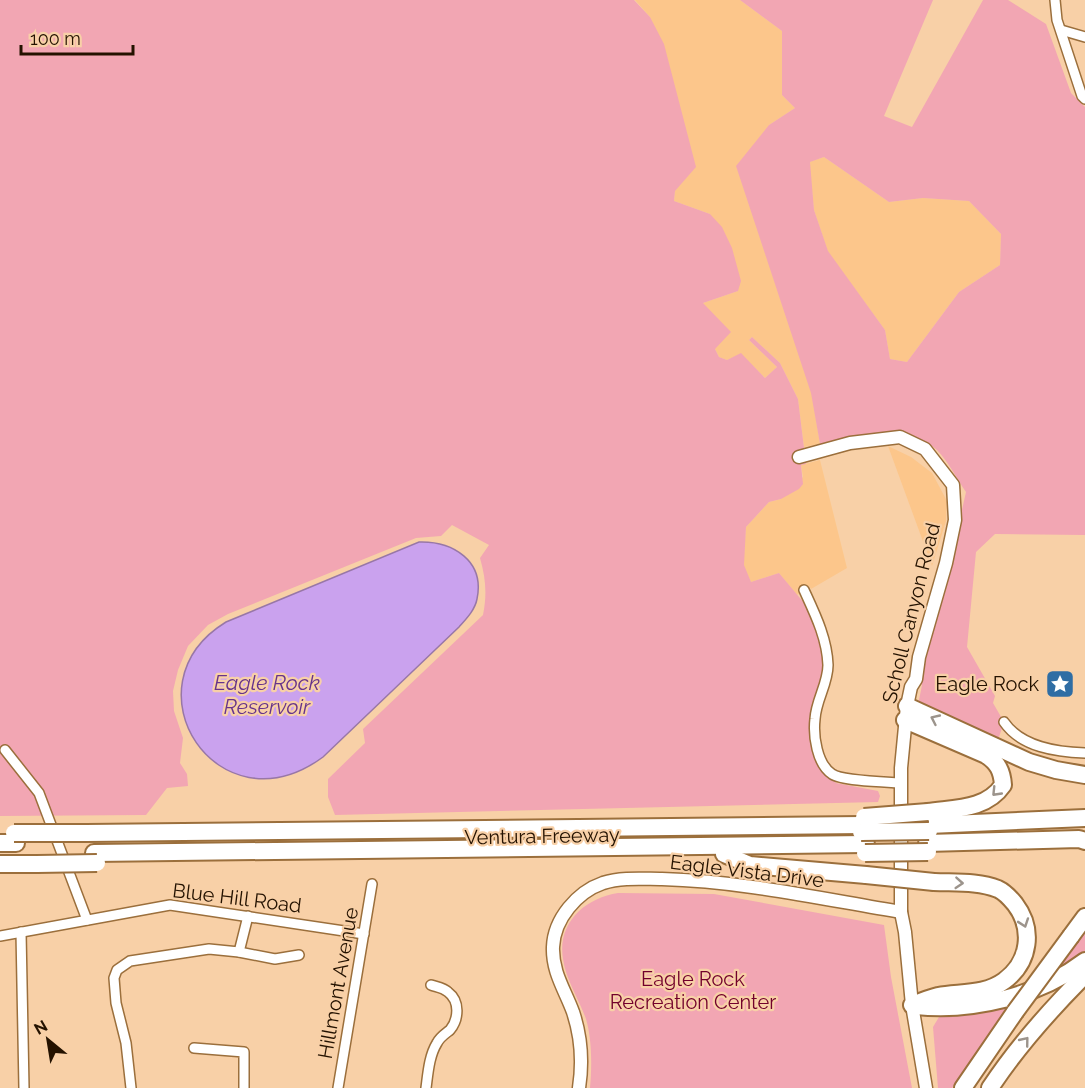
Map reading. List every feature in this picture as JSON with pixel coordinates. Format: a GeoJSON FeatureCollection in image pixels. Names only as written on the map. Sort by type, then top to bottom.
{"type":"FeatureCollection","features":[{"type":"Feature","properties":{"kind":"highway"},"geometry":{"type":"LineString","coordinates":[[906,713],[1029,762],[1085,775]]}},
{"type":"Feature","properties":{"kind":"highway"},"geometry":{"type":"LineString","coordinates":[[906,713],[986,755],[994,761],[1002,776],[1003,785],[988,801],[973,806],[928,833]]}},
{"type":"Feature","properties":{"kind":"highway","name":"Ventura Freeway"},"geometry":{"type":"LineString","coordinates":[[928,833],[1085,818]]}},
{"type":"Feature","properties":{"kind":"highway","name":"Ventura Freeway"},"geometry":{"type":"LineString","coordinates":[[0,864],[91,848],[161,847],[221,836],[762,826],[864,834],[928,833],[1085,843]]}},
{"type":"Feature","properties":{"kind":"highway"},"geometry":{"type":"LineString","coordinates":[[221,836],[864,834],[1085,827]]}},
{"type":"Feature","properties":{"kind":"highway"},"geometry":{"type":"LineString","coordinates":[[242,857],[864,834]]}},
{"type":"Feature","properties":{"kind":"highway","name":"Ventura Freeway"},"geometry":{"type":"LineString","coordinates":[[8,838],[91,848],[161,847],[242,857],[724,854],[864,834]]}},
{"type":"Feature","properties":{"kind":"highway"},"geometry":{"type":"LineString","coordinates":[[724,854],[750,865],[984,885],[1000,890],[1009,897],[1024,920],[1027,934],[1027,946],[1022,961],[1014,972],[1003,982],[988,989],[936,997],[912,1005]]}},
{"type":"Feature","properties":{"kind":"highway"},"geometry":{"type":"LineString","coordinates":[[0,855],[36,859]]}},
{"type":"Feature","properties":{"kind":"highway"},"geometry":{"type":"LineString","coordinates":[[963,1088],[1015,1012],[1085,917]]}},
{"type":"Feature","properties":{"kind":"highway"},"geometry":{"type":"LineString","coordinates":[[912,1005],[941,1009],[1016,996],[1047,984],[1085,961]]}},
{"type":"Feature","properties":{"kind":"highway"},"geometry":{"type":"LineString","coordinates":[[990,1088],[1031,1034],[1085,975]]}},
{"type":"Feature","properties":{"kind":"street"},"geometry":{"type":"LineString","coordinates":[[1055,0],[1057,20],[1082,96],[1085,99]]}},
{"type":"Feature","properties":{"kind":"street"},"geometry":{"type":"LineString","coordinates":[[1061,30],[1085,37]]}},
{"type":"Feature","properties":{"kind":"street","name":"Scholl Canyon Road"},"geometry":{"type":"LineString","coordinates":[[799,458],[850,443],[900,437],[925,449],[953,485],[955,520],[946,563],[919,657],[916,679],[911,687],[900,768],[901,912],[912,1005],[926,1088]]}},
{"type":"Feature","properties":{"kind":"street"},"geometry":{"type":"LineString","coordinates":[[804,590],[820,624],[828,665],[827,680],[815,718],[817,749],[822,763],[832,775],[842,778],[901,783]]}},
{"type":"Feature","properties":{"kind":"street"},"geometry":{"type":"LineString","coordinates":[[1004,722],[1017,736],[1029,743],[1046,748],[1085,753]]}},
{"type":"Feature","properties":{"kind":"street"},"geometry":{"type":"LineString","coordinates":[[5,750],[39,793],[87,920]]}},
{"type":"Feature","properties":{"kind":"street","name":"Eagle Vista Drive"},"geometry":{"type":"LineString","coordinates":[[579,1088],[582,1066],[578,1030],[556,976],[553,948],[555,931],[562,916],[587,891],[603,883],[624,879],[697,880],[901,912]]}},
{"type":"Feature","properties":{"kind":"street","name":"Hillmont Avenue"},"geometry":{"type":"LineString","coordinates":[[338,1088],[372,884]]}},
{"type":"Feature","properties":{"kind":"street","name":"Blue Hill Road"},"geometry":{"type":"LineString","coordinates":[[0,936],[170,905],[364,934]]}},
{"type":"Feature","properties":{"kind":"street"},"geometry":{"type":"LineString","coordinates":[[239,951],[249,916]]}},
{"type":"Feature","properties":{"kind":"street"},"geometry":{"type":"LineString","coordinates":[[21,933],[24,1088]]}},
{"type":"Feature","properties":{"kind":"street"},"geometry":{"type":"LineString","coordinates":[[131,1088],[126,1043],[116,1003],[114,978],[117,970],[130,961],[209,949],[239,951],[275,959],[299,955]]}},
{"type":"Feature","properties":{"kind":"street"},"geometry":{"type":"LineString","coordinates":[[426,1088],[436,1044],[450,1030],[457,1015],[453,997],[447,990],[431,985]]}},
{"type":"Feature","properties":{"kind":"street"},"geometry":{"type":"LineString","coordinates":[[194,1048],[244,1052],[244,1088]]}},
{"type":"Feature","properties":{"kind":"shaded area"},"geometry":{"type":"Polygon","coordinates":[[[635,0],[740,0],[782,31],[782,95],[795,108],[769,125],[820,444],[804,447],[798,399],[780,363],[752,337],[749,340],[777,367],[765,378],[741,354],[727,360],[719,357],[715,349],[703,303],[738,291],[710,214],[674,201],[675,191],[650,17],[635,0]]]}},
{"type":"Feature","properties":{"kind":"shaded area"},"geometry":{"type":"Polygon","coordinates":[[[824,157],[889,202],[923,198],[969,201],[1001,234],[1000,265],[959,292],[907,362],[890,359],[885,330],[828,252],[814,210],[809,162],[824,157]]]}},
{"type":"Feature","properties":{"kind":"shaded area"},"geometry":{"type":"Polygon","coordinates":[[[888,446],[911,457],[932,473],[947,501],[946,521],[932,566],[888,446]]]}},
{"type":"Feature","properties":{"kind":"shaded area"},"geometry":{"type":"Polygon","coordinates":[[[820,460],[847,568],[811,589],[809,586],[797,595],[779,573],[751,582],[743,565],[746,527],[769,502],[781,499],[803,477],[801,465],[820,460]]]}},
{"type":"Feature","properties":{"kind":"green space"},"geometry":{"type":"Polygon","coordinates":[[[0,0],[634,0],[650,17],[664,44],[696,167],[675,191],[674,201],[710,214],[722,227],[732,248],[741,281],[738,291],[703,303],[731,332],[715,349],[719,357],[727,360],[741,353],[765,378],[777,367],[749,340],[752,337],[780,363],[798,399],[806,464],[801,465],[803,484],[799,489],[781,499],[769,502],[746,527],[744,565],[751,582],[779,573],[810,610],[824,647],[825,669],[811,722],[816,757],[836,783],[878,791],[880,796],[878,802],[335,815],[328,797],[328,779],[365,743],[363,729],[483,615],[485,587],[480,558],[489,545],[452,525],[441,536],[416,538],[228,614],[208,625],[188,646],[178,670],[173,691],[174,711],[183,738],[180,763],[187,774],[188,786],[167,788],[146,815],[0,816],[0,0]]]}},
{"type":"Feature","properties":{"kind":"green space"},"geometry":{"type":"Polygon","coordinates":[[[740,0],[933,0],[884,116],[912,127],[983,0],[1008,0],[1046,24],[1071,93],[1085,107],[1085,535],[995,534],[976,552],[967,647],[995,696],[993,703],[1004,722],[997,743],[918,705],[922,685],[916,679],[939,612],[966,492],[937,450],[912,437],[864,436],[820,444],[811,393],[736,166],[769,125],[795,108],[782,95],[782,31],[740,0]],[[824,157],[810,162],[814,210],[828,251],[885,330],[890,359],[907,362],[959,292],[1000,265],[1001,234],[969,201],[923,198],[889,202],[824,157]]]}},
{"type":"Feature","properties":{"kind":"green space","name":"Eagle Rock Recreation Center"},"geometry":{"type":"Polygon","coordinates":[[[618,893],[714,894],[884,925],[891,977],[912,1088],[590,1088],[591,1053],[588,1027],[567,974],[562,946],[564,934],[576,914],[595,900],[618,893]]]}},
{"type":"Feature","properties":{"kind":"green space"},"geometry":{"type":"Polygon","coordinates":[[[1085,930],[1085,951],[1065,967],[1061,962],[1085,930]]]}},
{"type":"Feature","properties":{"kind":"green space"},"geometry":{"type":"Polygon","coordinates":[[[1010,1007],[952,1088],[938,1088],[933,1027],[939,1017],[1010,1007]]]}},
{"type":"Feature","properties":{"kind":"water","name":"Eagle Rock Reservoir"},"geometry":{"type":"Polygon","coordinates":[[[419,542],[444,545],[464,556],[476,574],[478,586],[476,603],[459,627],[323,757],[284,776],[249,777],[219,765],[196,742],[183,713],[183,681],[196,649],[226,622],[419,542]]]}},
{"type":"Feature","properties":{"kind":"place","name":"Eagle Rock"},"geometry":{"type":"Point","coordinates":[1060,684]}}]}
